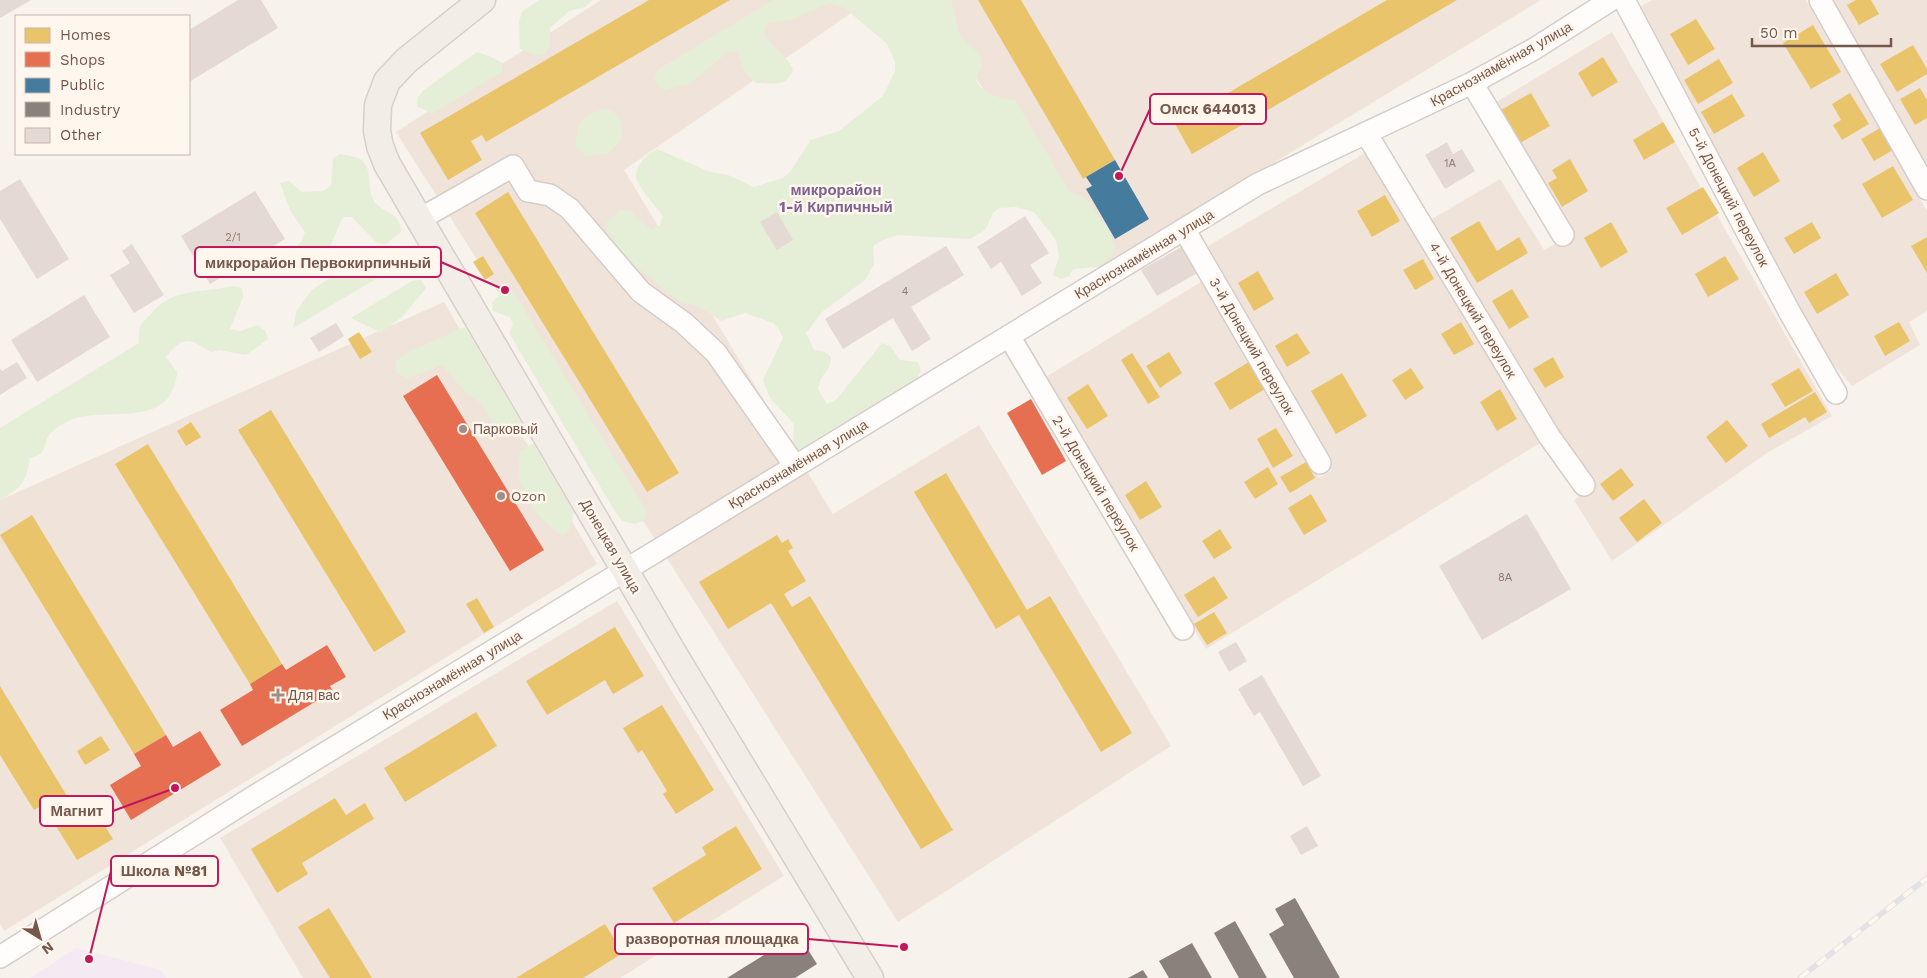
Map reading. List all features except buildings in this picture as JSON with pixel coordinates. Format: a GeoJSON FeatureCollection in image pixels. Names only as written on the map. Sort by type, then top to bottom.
{"type":"FeatureCollection","features":[{"type":"Feature","properties":{"kind":"main road","name":"Донецкая улица"},"geometry":{"type":"LineString","coordinates":[[482,0],[408,60],[387,81],[378,105],[380,146],[387,164],[683,670],[870,978]]}},
{"type":"Feature","properties":{"kind":"street","name":"Краснознамённая улица"},"geometry":{"type":"LineString","coordinates":[[0,957],[255,796],[1258,184],[1472,82],[1534,49],[1611,0]]}},
{"type":"Feature","properties":{"kind":"street","name":"5-й Донецкий переулок"},"geometry":{"type":"LineString","coordinates":[[1624,0],[1790,313],[1836,393]]}},
{"type":"Feature","properties":{"kind":"street"},"geometry":{"type":"LineString","coordinates":[[1820,0],[1927,189]]}},
{"type":"Feature","properties":{"kind":"street"},"geometry":{"type":"LineString","coordinates":[[1472,82],[1563,235]]}},
{"type":"Feature","properties":{"kind":"street","name":"4-й Донецкий переулок"},"geometry":{"type":"LineString","coordinates":[[1366,133],[1550,436],[1584,485]]}},
{"type":"Feature","properties":{"kind":"street"},"geometry":{"type":"LineString","coordinates":[[420,220],[513,166],[528,191],[550,195],[570,209],[641,292],[684,323],[716,353],[795,466]]}},
{"type":"Feature","properties":{"kind":"street","name":"3-й Донецкий переулок"},"geometry":{"type":"LineString","coordinates":[[1184,229],[1320,463]]}},
{"type":"Feature","properties":{"kind":"street","name":"2-й Донецкий переулок"},"geometry":{"type":"LineString","coordinates":[[1009,336],[1183,629]]}},
{"type":"Feature","properties":{"kind":"shaded area"},"geometry":{"type":"Polygon","coordinates":[[[601,0],[870,0],[624,170],[833,514],[979,425],[1171,746],[898,922],[396,132],[601,0]]]}},
{"type":"Feature","properties":{"kind":"shaded area"},"geometry":{"type":"Polygon","coordinates":[[[924,0],[1541,0],[1099,269],[1073,224],[924,0]]]}},
{"type":"Feature","properties":{"kind":"shaded area"},"geometry":{"type":"Polygon","coordinates":[[[1652,0],[1806,0],[1927,211],[1927,311],[1909,322],[1920,345],[1852,386],[1823,352],[1641,6],[1652,0]]]}},
{"type":"Feature","properties":{"kind":"shaded area"},"geometry":{"type":"Polygon","coordinates":[[[1831,0],[1927,0],[1927,170],[1831,0]]]}},
{"type":"Feature","properties":{"kind":"shaded area"},"geometry":{"type":"Polygon","coordinates":[[[1612,32],[1832,416],[1767,453],[1612,561],[1574,500],[1593,488],[1561,438],[1432,219],[1500,179],[1544,250],[1572,235],[1493,104],[1612,32]]]}},
{"type":"Feature","properties":{"kind":"shaded area"},"geometry":{"type":"Polygon","coordinates":[[[1365,153],[1543,441],[1206,649],[1046,377],[1204,280],[1319,478],[1332,470],[1208,246],[1365,153]]]}},
{"type":"Feature","properties":{"kind":"shaded area"},"geometry":{"type":"Polygon","coordinates":[[[444,302],[597,564],[4,931],[0,923],[0,500],[444,302]]]}},
{"type":"Feature","properties":{"kind":"shaded area"},"geometry":{"type":"Polygon","coordinates":[[[617,601],[784,876],[620,978],[303,978],[220,838],[617,601]]]}},
{"type":"Feature","properties":{"kind":"shaded area"},"geometry":{"type":"Polygon","coordinates":[[[76,948],[161,970],[166,978],[31,978],[76,948]]]}},
{"type":"Feature","properties":{"kind":"green space"},"geometry":{"type":"Polygon","coordinates":[[[539,0],[593,0],[585,7],[569,11],[550,28],[550,46],[545,54],[536,56],[520,49],[519,22],[522,12],[539,0]]]}},
{"type":"Feature","properties":{"kind":"green space"},"geometry":{"type":"Polygon","coordinates":[[[773,0],[951,0],[960,36],[980,55],[982,64],[976,80],[979,85],[992,95],[1015,100],[1069,191],[1086,199],[1109,230],[1115,247],[1112,256],[1099,267],[1073,269],[1069,276],[1061,279],[1053,275],[1059,257],[1056,240],[1034,212],[1016,207],[999,208],[993,213],[985,230],[970,239],[897,235],[873,246],[874,264],[865,280],[822,312],[806,333],[814,350],[823,351],[831,357],[829,367],[818,389],[827,404],[836,400],[882,343],[890,346],[900,360],[918,362],[921,371],[917,378],[797,451],[793,443],[794,424],[770,398],[763,380],[783,338],[779,329],[773,323],[745,313],[721,321],[699,306],[682,303],[623,256],[611,241],[606,223],[620,210],[630,211],[651,230],[660,225],[663,216],[641,188],[636,175],[641,162],[657,149],[710,172],[728,175],[754,187],[783,178],[790,172],[811,140],[839,131],[883,96],[895,71],[895,62],[887,44],[845,8],[829,3],[794,19],[767,24],[763,32],[793,69],[791,75],[784,82],[774,84],[756,83],[743,70],[738,52],[729,51],[689,84],[664,90],[657,85],[654,77],[659,69],[773,0]]]}},
{"type":"Feature","properties":{"kind":"green space"},"geometry":{"type":"Polygon","coordinates":[[[477,52],[502,63],[502,72],[432,114],[417,106],[418,97],[424,90],[477,52]]]}},
{"type":"Feature","properties":{"kind":"green space"},"geometry":{"type":"Polygon","coordinates":[[[606,108],[620,120],[622,138],[609,153],[586,156],[575,147],[579,125],[585,117],[606,108]]]}},
{"type":"Feature","properties":{"kind":"green space"},"geometry":{"type":"Polygon","coordinates":[[[340,154],[363,161],[367,168],[374,201],[398,220],[401,232],[386,244],[377,243],[352,217],[343,217],[325,258],[305,273],[291,263],[289,255],[302,241],[305,232],[290,210],[280,183],[289,181],[302,192],[323,191],[331,186],[333,159],[340,154]]]}},
{"type":"Feature","properties":{"kind":"green space"},"geometry":{"type":"Polygon","coordinates":[[[378,260],[396,267],[293,328],[297,310],[312,290],[345,268],[378,260]]]}},
{"type":"Feature","properties":{"kind":"green space"},"geometry":{"type":"Polygon","coordinates":[[[421,280],[426,288],[403,316],[381,333],[351,318],[412,281],[421,280]]]}},
{"type":"Feature","properties":{"kind":"green space"},"geometry":{"type":"Polygon","coordinates":[[[233,286],[242,288],[243,297],[230,329],[240,331],[258,325],[265,331],[268,339],[246,355],[220,350],[211,352],[187,341],[177,345],[166,357],[177,372],[172,391],[163,403],[149,410],[81,417],[64,423],[47,438],[43,451],[30,458],[27,473],[22,484],[0,500],[0,428],[139,343],[139,330],[142,324],[168,299],[188,293],[233,286]]]}},
{"type":"Feature","properties":{"kind":"green space"},"geometry":{"type":"Polygon","coordinates":[[[505,290],[514,293],[647,512],[643,521],[635,524],[622,521],[616,513],[509,333],[513,325],[510,317],[493,311],[492,302],[505,290]]]}},
{"type":"Feature","properties":{"kind":"green space"},"geometry":{"type":"Polygon","coordinates":[[[465,327],[525,429],[515,435],[508,437],[497,431],[480,403],[467,393],[442,365],[407,378],[396,372],[396,361],[408,352],[465,327]]]}},
{"type":"Feature","properties":{"kind":"green space"},"geometry":{"type":"Polygon","coordinates":[[[533,443],[574,512],[569,530],[563,536],[555,531],[534,509],[520,482],[520,452],[533,443]]]}},
{"type":"Feature","properties":{"kind":"railway"},"geometry":{"type":"LineString","coordinates":[[1800,978],[1927,878]]}},
{"type":"Feature","properties":{"kind":"place","name":"Омск 644013"},"geometry":{"type":"Point","coordinates":[1119,176]}},
{"type":"Feature","properties":{"kind":"place","name":"микрорайон Первокирпичный"},"geometry":{"type":"Point","coordinates":[505,290]}},
{"type":"Feature","properties":{"kind":"place","name":"Парковый"},"geometry":{"type":"Point","coordinates":[463,429]}},
{"type":"Feature","properties":{"kind":"place","name":"Ozon"},"geometry":{"type":"Point","coordinates":[501,496]}},
{"type":"Feature","properties":{"kind":"place","name":"Для вас"},"geometry":{"type":"Point","coordinates":[278,695]}},
{"type":"Feature","properties":{"kind":"place","name":"Магнит"},"geometry":{"type":"Point","coordinates":[175,788]}},
{"type":"Feature","properties":{"kind":"place","name":"разворотная площадка"},"geometry":{"type":"Point","coordinates":[904,947]}},
{"type":"Feature","properties":{"kind":"place","name":"Школа №81"},"geometry":{"type":"Point","coordinates":[89,959]}},
{"type":"Feature","properties":{"kind":"district","name":"микрорайон 1-й Кирпичный"},"geometry":{"type":"Point","coordinates":[836,198]}}]}
